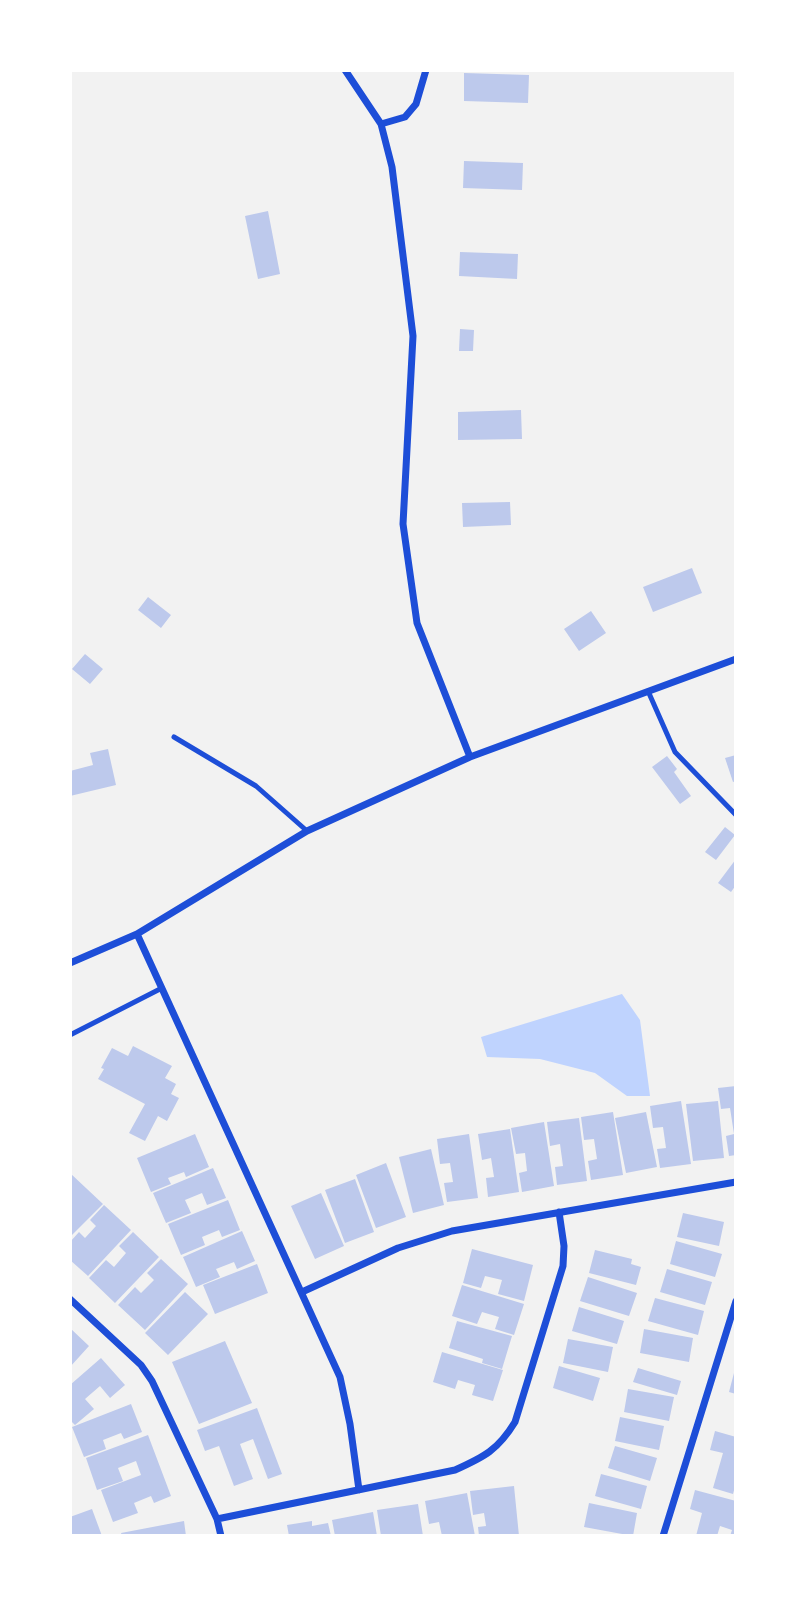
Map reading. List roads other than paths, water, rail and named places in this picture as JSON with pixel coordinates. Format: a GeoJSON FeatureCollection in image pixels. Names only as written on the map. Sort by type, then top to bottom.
{"type":"FeatureCollection","features":[{"type":"Feature","properties":{"kind":"street"},"geometry":{"type":"LineString","coordinates":[[345,70],[382,124],[398,207],[413,336],[403,524],[417,623],[470,757]]}},
{"type":"Feature","properties":{"kind":"street"},"geometry":{"type":"LineString","coordinates":[[382,124],[405,117],[416,104],[426,70]]}},
{"type":"Feature","properties":{"kind":"street"},"geometry":{"type":"LineString","coordinates":[[70,963],[137,934],[307,831],[470,757],[736,659]]}},
{"type":"Feature","properties":{"kind":"street"},"geometry":{"type":"LineString","coordinates":[[137,934],[340,1377],[350,1423],[359,1490]]}},
{"type":"Feature","properties":{"kind":"street"},"geometry":{"type":"LineString","coordinates":[[302,1292],[398,1248],[452,1231],[736,1182]]}},
{"type":"Feature","properties":{"kind":"street"},"geometry":{"type":"LineString","coordinates":[[217,1519],[455,1470],[480,1459],[503,1442],[515,1422],[563,1266],[564,1246],[559,1212]]}},
{"type":"Feature","properties":{"kind":"street"},"geometry":{"type":"LineString","coordinates":[[70,1299],[141,1365],[152,1381],[217,1519],[221,1536]]}},
{"type":"Feature","properties":{"kind":"street"},"geometry":{"type":"LineString","coordinates":[[663,1536],[736,1301]]}},
{"type":"Feature","properties":{"kind":"lane"},"geometry":{"type":"LineString","coordinates":[[648,691],[675,752],[736,815]]}},
{"type":"Feature","properties":{"kind":"lane"},"geometry":{"type":"LineString","coordinates":[[174,737],[257,786],[307,831]]}},
{"type":"Feature","properties":{"kind":"lane"},"geometry":{"type":"LineString","coordinates":[[70,1035],[162,988]]}},
{"type":"Feature","properties":{"kind":"water"},"geometry":{"type":"Polygon","coordinates":[[[622,994],[640,1020],[650,1096],[627,1096],[595,1073],[540,1059],[487,1057],[481,1037],[622,994]]]}}]}
